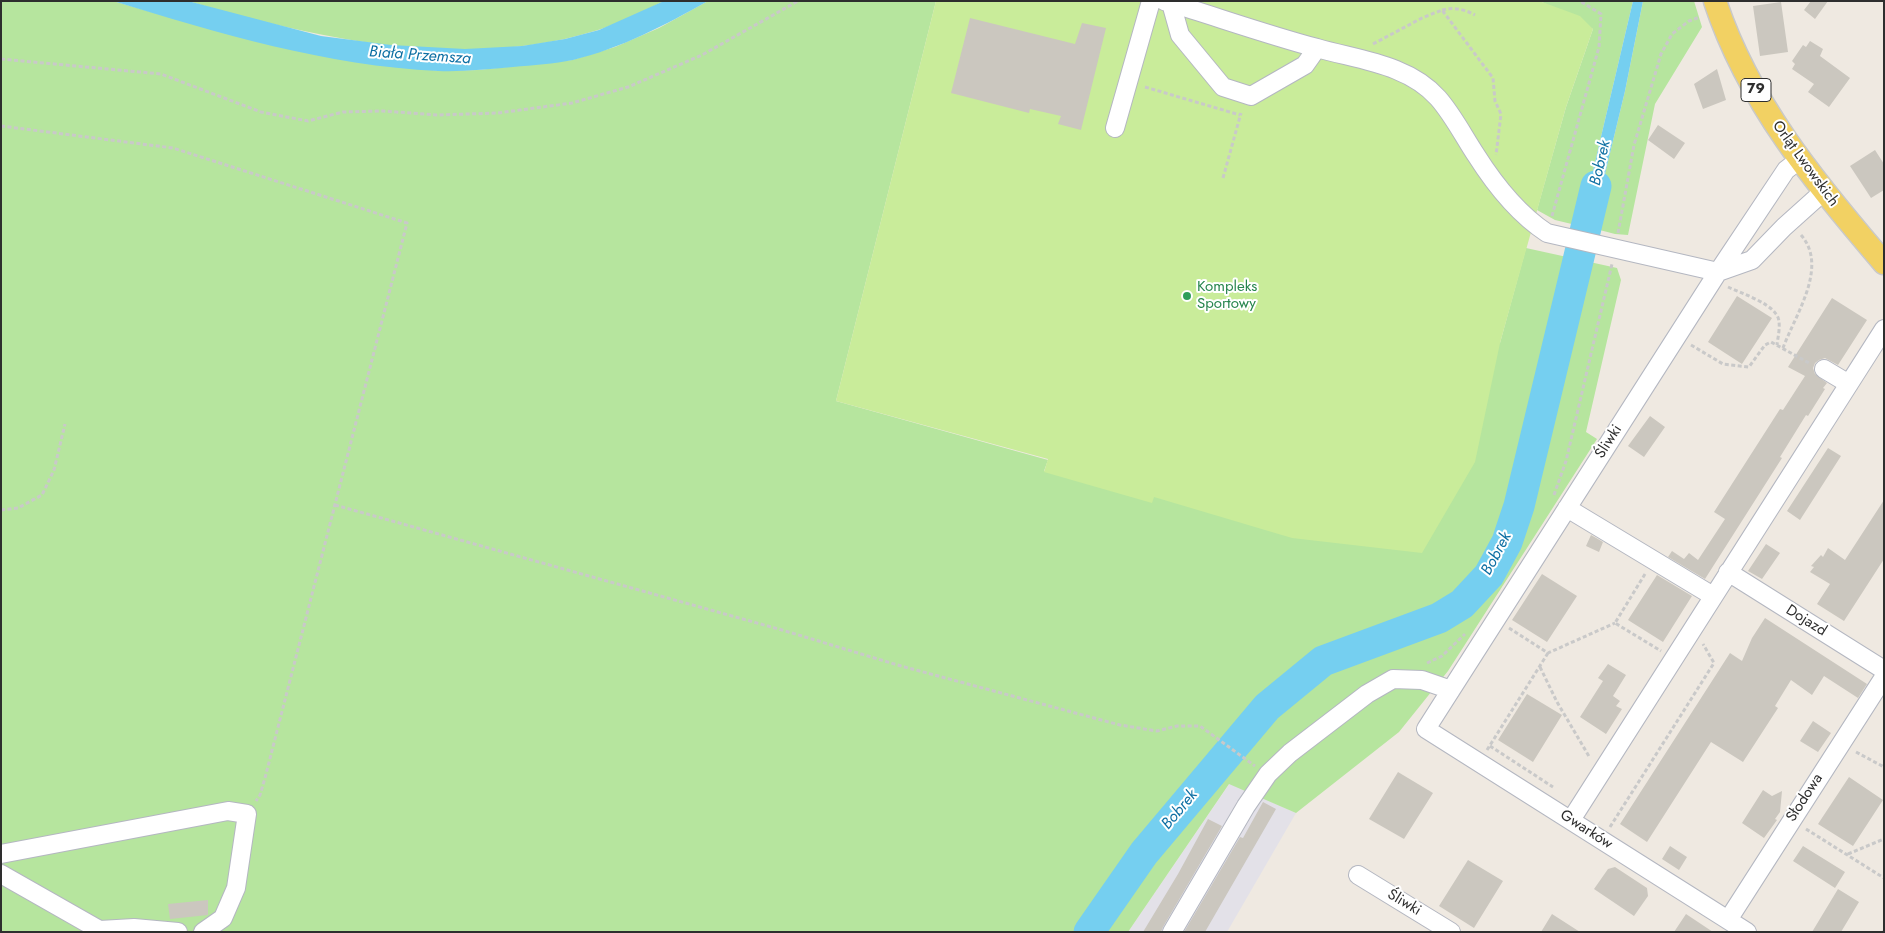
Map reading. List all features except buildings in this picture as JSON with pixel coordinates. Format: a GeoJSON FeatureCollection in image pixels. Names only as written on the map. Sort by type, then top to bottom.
{"type":"FeatureCollection","features":[{"type":"Feature","properties":{"kind":"main road","name":"Orląt Lwowskich"},"geometry":{"type":"LineString","coordinates":[[1712,11],[1761,100],[1799,160],[1823,192],[1884,263]]}},
{"type":"Feature","properties":{"kind":"street"},"geometry":{"type":"LineString","coordinates":[[1115,128],[1151,1]]}},
{"type":"Feature","properties":{"kind":"street"},"geometry":{"type":"LineString","coordinates":[[1168,2],[1180,34],[1223,87],[1251,96],[1305,65],[1317,48]]}},
{"type":"Feature","properties":{"kind":"street"},"geometry":{"type":"LineString","coordinates":[[1168,2],[1317,48],[1384,65],[1408,75],[1426,86],[1439,98],[1489,173],[1529,222],[1547,233],[1715,276],[1752,260],[1790,221],[1823,192]]}},
{"type":"Feature","properties":{"kind":"street","name":"Śliwki"},"geometry":{"type":"LineString","coordinates":[[1426,729],[1715,276],[1786,170],[1799,160]]}},
{"type":"Feature","properties":{"kind":"street"},"geometry":{"type":"LineString","coordinates":[[1575,814],[1884,329]]}},
{"type":"Feature","properties":{"kind":"street"},"geometry":{"type":"LineString","coordinates":[[1824,369],[1849,384]]}},
{"type":"Feature","properties":{"kind":"street"},"geometry":{"type":"LineString","coordinates":[[1567,508],[1713,596]]}},
{"type":"Feature","properties":{"kind":"street","name":"Dojazd"},"geometry":{"type":"LineString","coordinates":[[1728,572],[1884,670]]}},
{"type":"Feature","properties":{"kind":"street","name":"Słodowa"},"geometry":{"type":"LineString","coordinates":[[1728,920],[1790,820],[1884,677]]}},
{"type":"Feature","properties":{"kind":"street"},"geometry":{"type":"LineString","coordinates":[[1172,932],[1246,806],[1268,774],[1290,753],[1366,694],[1393,679],[1422,680],[1451,690]]}},
{"type":"Feature","properties":{"kind":"street","name":"Gwarków"},"geometry":{"type":"LineString","coordinates":[[1426,729],[1479,763],[1575,814],[1747,932]]}},
{"type":"Feature","properties":{"kind":"street"},"geometry":{"type":"LineString","coordinates":[[1,854],[228,811],[247,814],[236,888],[223,918],[203,932]]}},
{"type":"Feature","properties":{"kind":"street"},"geometry":{"type":"LineString","coordinates":[[1,874],[101,931],[134,928],[178,932]]}},
{"type":"Feature","properties":{"kind":"street","name":"Śliwki"},"geometry":{"type":"LineString","coordinates":[[1358,875],[1451,932]]}},
{"type":"Feature","properties":{"kind":"path"},"geometry":{"type":"LineString","coordinates":[[1,59],[161,74],[261,112],[308,122],[342,112],[383,111],[437,115],[498,112],[572,104],[628,87],[702,55],[798,1]]}},
{"type":"Feature","properties":{"kind":"path"},"geometry":{"type":"LineString","coordinates":[[1547,233],[1599,47],[1601,14],[1580,1]]}},
{"type":"Feature","properties":{"kind":"path"},"geometry":{"type":"LineString","coordinates":[[1357,58],[1359,52],[1422,18],[1442,10],[1450,8],[1465,10],[1474,15]]}},
{"type":"Feature","properties":{"kind":"path"},"geometry":{"type":"LineString","coordinates":[[1442,10],[1493,78],[1494,95],[1501,114],[1501,122],[1494,167],[1489,173]]}},
{"type":"Feature","properties":{"kind":"path"},"geometry":{"type":"LineString","coordinates":[[1554,496],[1566,460],[1615,249],[1634,145],[1661,54],[1672,34],[1689,21],[1712,11]]}},
{"type":"Feature","properties":{"kind":"path"},"geometry":{"type":"LineString","coordinates":[[1128,82],[1240,115]]}},
{"type":"Feature","properties":{"kind":"path"},"geometry":{"type":"LineString","coordinates":[[1223,178],[1240,115],[1251,96]]}},
{"type":"Feature","properties":{"kind":"path"},"geometry":{"type":"LineString","coordinates":[[1,126],[173,148],[406,223],[265,778],[260,795],[247,814]]}},
{"type":"Feature","properties":{"kind":"path"},"geometry":{"type":"LineString","coordinates":[[1783,348],[1809,286],[1811,271],[1808,242],[1790,221]]}},
{"type":"Feature","properties":{"kind":"path"},"geometry":{"type":"LineString","coordinates":[[1715,276],[1767,306],[1777,314],[1779,324],[1777,345]]}},
{"type":"Feature","properties":{"kind":"path"},"geometry":{"type":"LineString","coordinates":[[1677,336],[1723,364],[1748,367],[1764,345],[1771,342],[1815,367],[1824,369]]}},
{"type":"Feature","properties":{"kind":"path"},"geometry":{"type":"LineString","coordinates":[[1,510],[18,508],[42,495],[54,470],[65,424]]}},
{"type":"Feature","properties":{"kind":"path"},"geometry":{"type":"LineString","coordinates":[[335,505],[782,630],[901,666],[1120,725],[1157,731],[1177,726],[1200,726],[1249,763]]}},
{"type":"Feature","properties":{"kind":"path"},"geometry":{"type":"LineString","coordinates":[[1479,763],[1548,653],[1615,623],[1654,560]]}},
{"type":"Feature","properties":{"kind":"path"},"geometry":{"type":"LineString","coordinates":[[1496,619],[1548,653]]}},
{"type":"Feature","properties":{"kind":"path"},"geometry":{"type":"LineString","coordinates":[[1615,623],[1666,655]]}},
{"type":"Feature","properties":{"kind":"path"},"geometry":{"type":"LineString","coordinates":[[1426,664],[1442,656],[1468,631]]}},
{"type":"Feature","properties":{"kind":"path"},"geometry":{"type":"LineString","coordinates":[[1540,667],[1556,702],[1591,760]]}},
{"type":"Feature","properties":{"kind":"path"},"geometry":{"type":"LineString","coordinates":[[1840,744],[1884,767]]}},
{"type":"Feature","properties":{"kind":"path"},"geometry":{"type":"LineString","coordinates":[[1490,746],[1575,801],[1573,804],[1575,814],[1609,828]]}},
{"type":"Feature","properties":{"kind":"path"},"geometry":{"type":"LineString","coordinates":[[1790,820],[1884,878]]}},
{"type":"Feature","properties":{"kind":"path"},"geometry":{"type":"LineString","coordinates":[[1847,854],[1884,839]]}},
{"type":"Feature","properties":{"kind":"shaded area"},"geometry":{"type":"Polygon","coordinates":[[[1230,783],[1296,813],[1227,932],[1128,932],[1230,783]]]}},
{"type":"Feature","properties":{"kind":"green space"},"geometry":{"type":"Polygon","coordinates":[[[1,1],[113,1],[221,32],[438,71],[478,70],[572,60],[615,47],[659,28],[708,1],[936,1],[836,401],[1048,460],[1044,471],[1500,343],[1526,248],[1617,268],[1621,280],[1586,432],[1597,439],[1448,671],[1399,732],[1296,813],[1229,784],[1128,932],[1,932],[1,1]]]}},
{"type":"Feature","properties":{"kind":"green space"},"geometry":{"type":"Polygon","coordinates":[[[188,1],[664,1],[598,30],[547,42],[496,49],[444,49],[392,46],[339,38],[237,15],[188,1]]]}},
{"type":"Feature","properties":{"kind":"green space","name":"Kompleks Sportowy"},"geometry":{"type":"Polygon","coordinates":[[[936,1],[1535,1],[1580,16],[1593,29],[1566,107],[1500,343],[1475,462],[1422,553],[1292,538],[1154,497],[1152,503],[1044,472],[1048,459],[836,401],[936,1]]]}},
{"type":"Feature","properties":{"kind":"green space"},"geometry":{"type":"Polygon","coordinates":[[[1536,1],[1633,1],[1580,226],[1555,220],[1537,210],[1566,107],[1593,29],[1542,2],[1536,1]]]}},
{"type":"Feature","properties":{"kind":"green space"},"geometry":{"type":"Polygon","coordinates":[[[1643,1],[1694,1],[1702,27],[1655,104],[1628,235],[1615,234],[1592,228],[1625,91],[1643,1]]]}},
{"type":"Feature","properties":{"kind":"water","name":"Biała Przemsza"},"geometry":{"type":"Polygon","coordinates":[[[113,1],[188,1],[321,36],[391,45],[465,49],[522,46],[565,39],[599,30],[664,1],[708,1],[626,42],[573,60],[513,67],[438,71],[396,68],[314,55],[192,25],[113,1]]]}},
{"type":"Feature","properties":{"kind":"water"},"geometry":{"type":"Polygon","coordinates":[[[1633,1],[1643,1],[1625,91],[1592,228],[1580,226],[1633,1]]]}},
{"type":"Feature","properties":{"kind":"waterway","name":"Bobrek"},"geometry":{"type":"LineString","coordinates":[[1089,932],[1144,853],[1267,707],[1323,661],[1439,618],[1462,604],[1489,575],[1507,542],[1519,506],[1596,186]]}},
{"type":"Feature","properties":{"kind":"place","name":"Kompleks Sportowy"},"geometry":{"type":"Point","coordinates":[1187,296]}}]}
